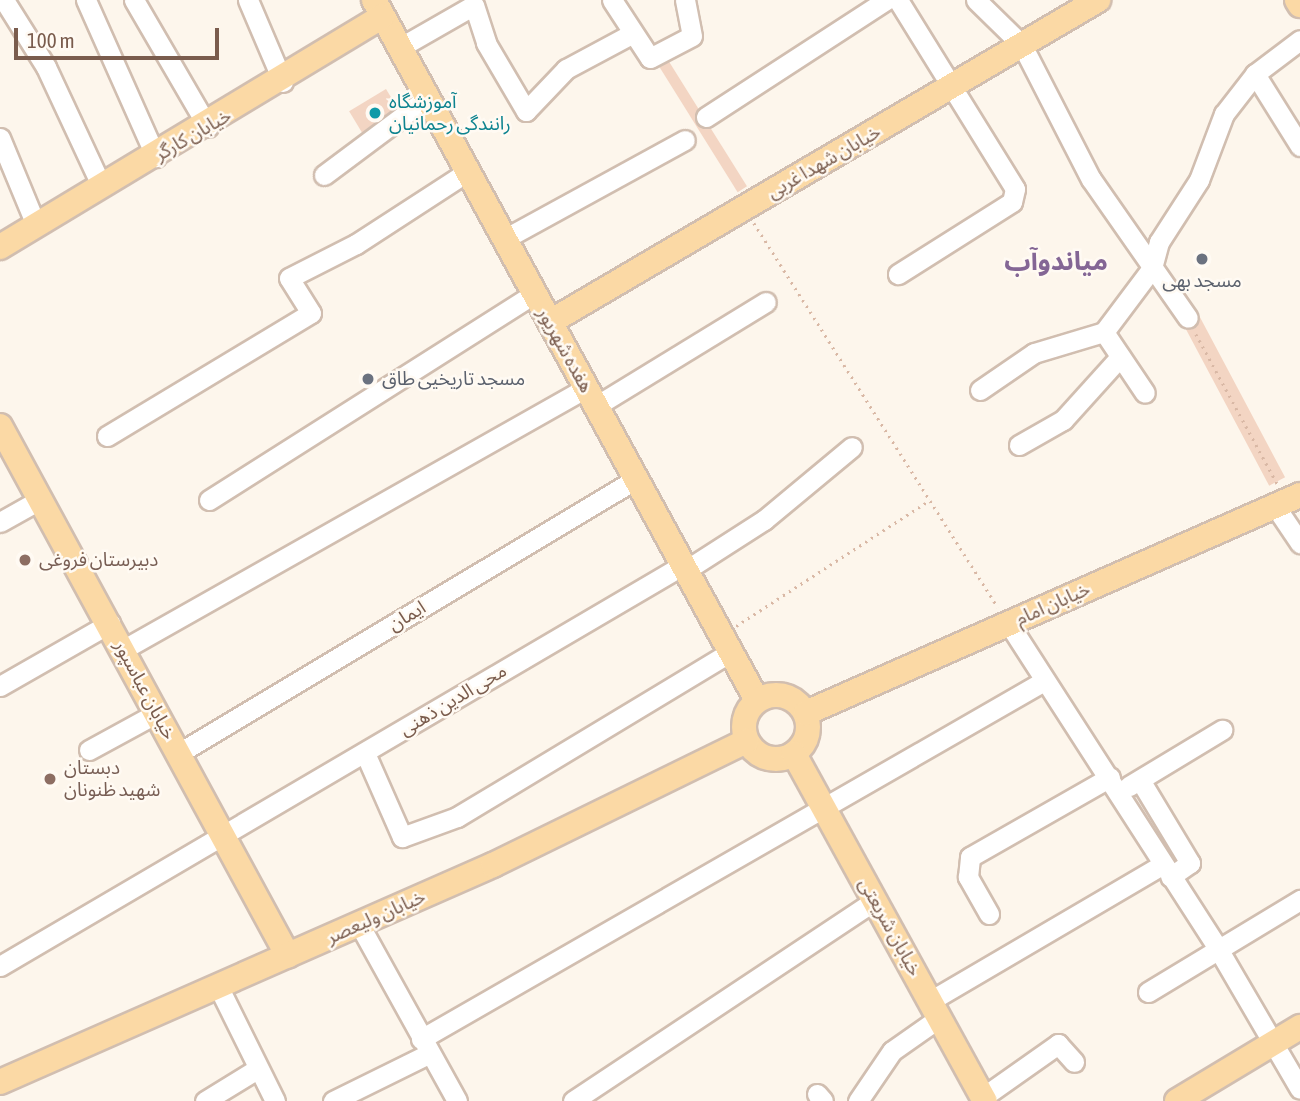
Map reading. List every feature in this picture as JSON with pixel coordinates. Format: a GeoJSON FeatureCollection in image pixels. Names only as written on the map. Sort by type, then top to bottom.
{"type":"FeatureCollection","features":[{"type":"Feature","properties":{"kind":"main road","name":"خیابان شهدا غربی"},"geometry":{"type":"LineString","coordinates":[[550,322],[1098,0]]}},
{"type":"Feature","properties":{"kind":"main road"},"geometry":{"type":"LineString","coordinates":[[1297,0],[1300,5]]}},
{"type":"Feature","properties":{"kind":"main road","name":"خیابان کارگر"},"geometry":{"type":"LineString","coordinates":[[0,247],[101,185],[156,157],[283,82],[378,8]]}},
{"type":"Feature","properties":{"kind":"main road","name":"هفده شهریور"},"geometry":{"type":"LineString","coordinates":[[378,8],[757,700]]}},
{"type":"Feature","properties":{"kind":"main road","name":"خیابان عباسپور"},"geometry":{"type":"LineString","coordinates":[[0,426],[124,649],[288,956]]}},
{"type":"Feature","properties":{"kind":"main road","name":"خیابان امام"},"geometry":{"type":"LineString","coordinates":[[806,713],[1287,501]]}},
{"type":"Feature","properties":{"kind":"main road"},"geometry":{"type":"LineString","coordinates":[[790,698],[806,713],[806,740],[794,754],[762,757],[746,741],[743,723],[757,700],[790,698]]}},
{"type":"Feature","properties":{"kind":"main road","name":"خیابان ولیعصر"},"geometry":{"type":"LineString","coordinates":[[0,1082],[359,924],[746,741]]}},
{"type":"Feature","properties":{"kind":"main road","name":"خیابان شریعتی"},"geometry":{"type":"LineString","coordinates":[[794,754],[984,1099]]}},
{"type":"Feature","properties":{"kind":"main road"},"geometry":{"type":"LineString","coordinates":[[1177,1101],[1300,1027]]}},
{"type":"Feature","properties":{"kind":"street"},"geometry":{"type":"LineString","coordinates":[[4,0],[46,67],[101,185]]}},
{"type":"Feature","properties":{"kind":"street"},"geometry":{"type":"LineString","coordinates":[[86,0],[156,157]]}},
{"type":"Feature","properties":{"kind":"street"},"geometry":{"type":"LineString","coordinates":[[134,0],[208,127]]}},
{"type":"Feature","properties":{"kind":"street"},"geometry":{"type":"LineString","coordinates":[[248,0],[283,82]]}},
{"type":"Feature","properties":{"kind":"street"},"geometry":{"type":"LineString","coordinates":[[611,0],[650,58],[692,36],[685,0]]}},
{"type":"Feature","properties":{"kind":"street"},"geometry":{"type":"LineString","coordinates":[[706,117],[886,0]]}},
{"type":"Feature","properties":{"kind":"street"},"geometry":{"type":"LineString","coordinates":[[898,0],[1010,173],[1012,202],[898,274]]}},
{"type":"Feature","properties":{"kind":"street"},"geometry":{"type":"LineString","coordinates":[[976,0],[1022,46],[1091,179],[1188,318]]}},
{"type":"Feature","properties":{"kind":"street"},"geometry":{"type":"LineString","coordinates":[[399,48],[474,5],[486,43],[526,111],[566,69],[633,33]]}},
{"type":"Feature","properties":{"kind":"street"},"geometry":{"type":"LineString","coordinates":[[980,390],[1034,353],[1104,332],[1152,268],[1159,242],[1199,180],[1224,114],[1255,74],[1300,40]]}},
{"type":"Feature","properties":{"kind":"street"},"geometry":{"type":"LineString","coordinates":[[1255,74],[1300,146]]}},
{"type":"Feature","properties":{"kind":"street"},"geometry":{"type":"LineString","coordinates":[[324,175],[427,98]]}},
{"type":"Feature","properties":{"kind":"street"},"geometry":{"type":"LineString","coordinates":[[0,138],[36,225]]}},
{"type":"Feature","properties":{"kind":"street"},"geometry":{"type":"LineString","coordinates":[[504,239],[685,140]]}},
{"type":"Feature","properties":{"kind":"street"},"geometry":{"type":"LineString","coordinates":[[107,436],[311,313],[289,278],[356,244],[467,172]]}},
{"type":"Feature","properties":{"kind":"street"},"geometry":{"type":"LineString","coordinates":[[209,500],[534,294]]}},
{"type":"Feature","properties":{"kind":"street"},"geometry":{"type":"LineString","coordinates":[[124,649],[766,302]]}},
{"type":"Feature","properties":{"kind":"street"},"geometry":{"type":"LineString","coordinates":[[1104,332],[1145,393]]}},
{"type":"Feature","properties":{"kind":"street"},"geometry":{"type":"LineString","coordinates":[[1019,445],[1063,420],[1120,357]]}},
{"type":"Feature","properties":{"kind":"street","name":"محی الدین ذهنی"},"geometry":{"type":"LineString","coordinates":[[0,966],[765,520],[852,447]]}},
{"type":"Feature","properties":{"kind":"street","name":"ایمان"},"geometry":{"type":"LineString","coordinates":[[179,753],[636,479]]}},
{"type":"Feature","properties":{"kind":"street"},"geometry":{"type":"LineString","coordinates":[[0,522],[41,499]]}},
{"type":"Feature","properties":{"kind":"street"},"geometry":{"type":"LineString","coordinates":[[1287,501],[1300,543]]}},
{"type":"Feature","properties":{"kind":"street"},"geometry":{"type":"LineString","coordinates":[[0,686],[110,624]]}},
{"type":"Feature","properties":{"kind":"street"},"geometry":{"type":"LineString","coordinates":[[1009,624],[1217,947],[1300,1088]]}},
{"type":"Feature","properties":{"kind":"street"},"geometry":{"type":"LineString","coordinates":[[365,753],[402,837],[457,817],[731,652]]}},
{"type":"Feature","properties":{"kind":"street"},"geometry":{"type":"LineString","coordinates":[[333,1101],[1044,681]]}},
{"type":"Feature","properties":{"kind":"street"},"geometry":{"type":"LineString","coordinates":[[89,750],[158,713]]}},
{"type":"Feature","properties":{"kind":"street"},"geometry":{"type":"LineString","coordinates":[[989,914],[968,877],[970,857],[1115,785],[1140,780],[1222,730]]}},
{"type":"Feature","properties":{"kind":"street"},"geometry":{"type":"LineString","coordinates":[[858,1101],[892,1051],[935,1010],[1166,871],[1190,863],[1140,780]]}},
{"type":"Feature","properties":{"kind":"street"},"geometry":{"type":"LineString","coordinates":[[573,1101],[875,900]]}},
{"type":"Feature","properties":{"kind":"street"},"geometry":{"type":"LineString","coordinates":[[1148,992],[1217,947],[1300,900]]}},
{"type":"Feature","properties":{"kind":"street"},"geometry":{"type":"LineString","coordinates":[[359,924],[457,1101]]}},
{"type":"Feature","properties":{"kind":"street"},"geometry":{"type":"LineString","coordinates":[[218,986],[275,1101]]}},
{"type":"Feature","properties":{"kind":"street"},"geometry":{"type":"LineString","coordinates":[[984,1099],[1058,1044],[1074,1062]]}},
{"type":"Feature","properties":{"kind":"street"},"geometry":{"type":"LineString","coordinates":[[205,1101],[257,1069]]}},
{"type":"Feature","properties":{"kind":"path"},"geometry":{"type":"LineString","coordinates":[[744,209],[1009,624]]}},
{"type":"Feature","properties":{"kind":"path"},"geometry":{"type":"LineString","coordinates":[[1188,318],[1287,501]]}},
{"type":"Feature","properties":{"kind":"path"},"geometry":{"type":"LineString","coordinates":[[736,626],[930,500]]}},
{"type":"Feature","properties":{"kind":"building"},"geometry":{"type":"Polygon","coordinates":[[[668,60],[747,186],[738,192],[659,66],[668,60]]]}},
{"type":"Feature","properties":{"kind":"building","name":"آموزشگاه رانندگی رحمانیان"},"geometry":{"type":"Polygon","coordinates":[[[386,89],[401,114],[364,136],[349,111],[386,89]]]}},
{"type":"Feature","properties":{"kind":"building"},"geometry":{"type":"Polygon","coordinates":[[[1194,306],[1285,477],[1269,486],[1178,314],[1194,306]]]}},
{"type":"Feature","properties":{"kind":"place","name":"آموزشگاه رانندگی رحمانیان"},"geometry":{"type":"Point","coordinates":[375,113]}},
{"type":"Feature","properties":{"kind":"place","name":"مسجد بهی"},"geometry":{"type":"Point","coordinates":[1202,259]}},
{"type":"Feature","properties":{"kind":"place","name":"مسجد تاریخیی طاق"},"geometry":{"type":"Point","coordinates":[368,379]}},
{"type":"Feature","properties":{"kind":"place","name":"دبیرستان فروغی"},"geometry":{"type":"Point","coordinates":[25,560]}},
{"type":"Feature","properties":{"kind":"place","name":"دبستان شهید ظنونان"},"geometry":{"type":"Point","coordinates":[50,779]}},
{"type":"Feature","properties":{"kind":"district","name":"میاندوآب"},"geometry":{"type":"Point","coordinates":[1056,262]}}]}
